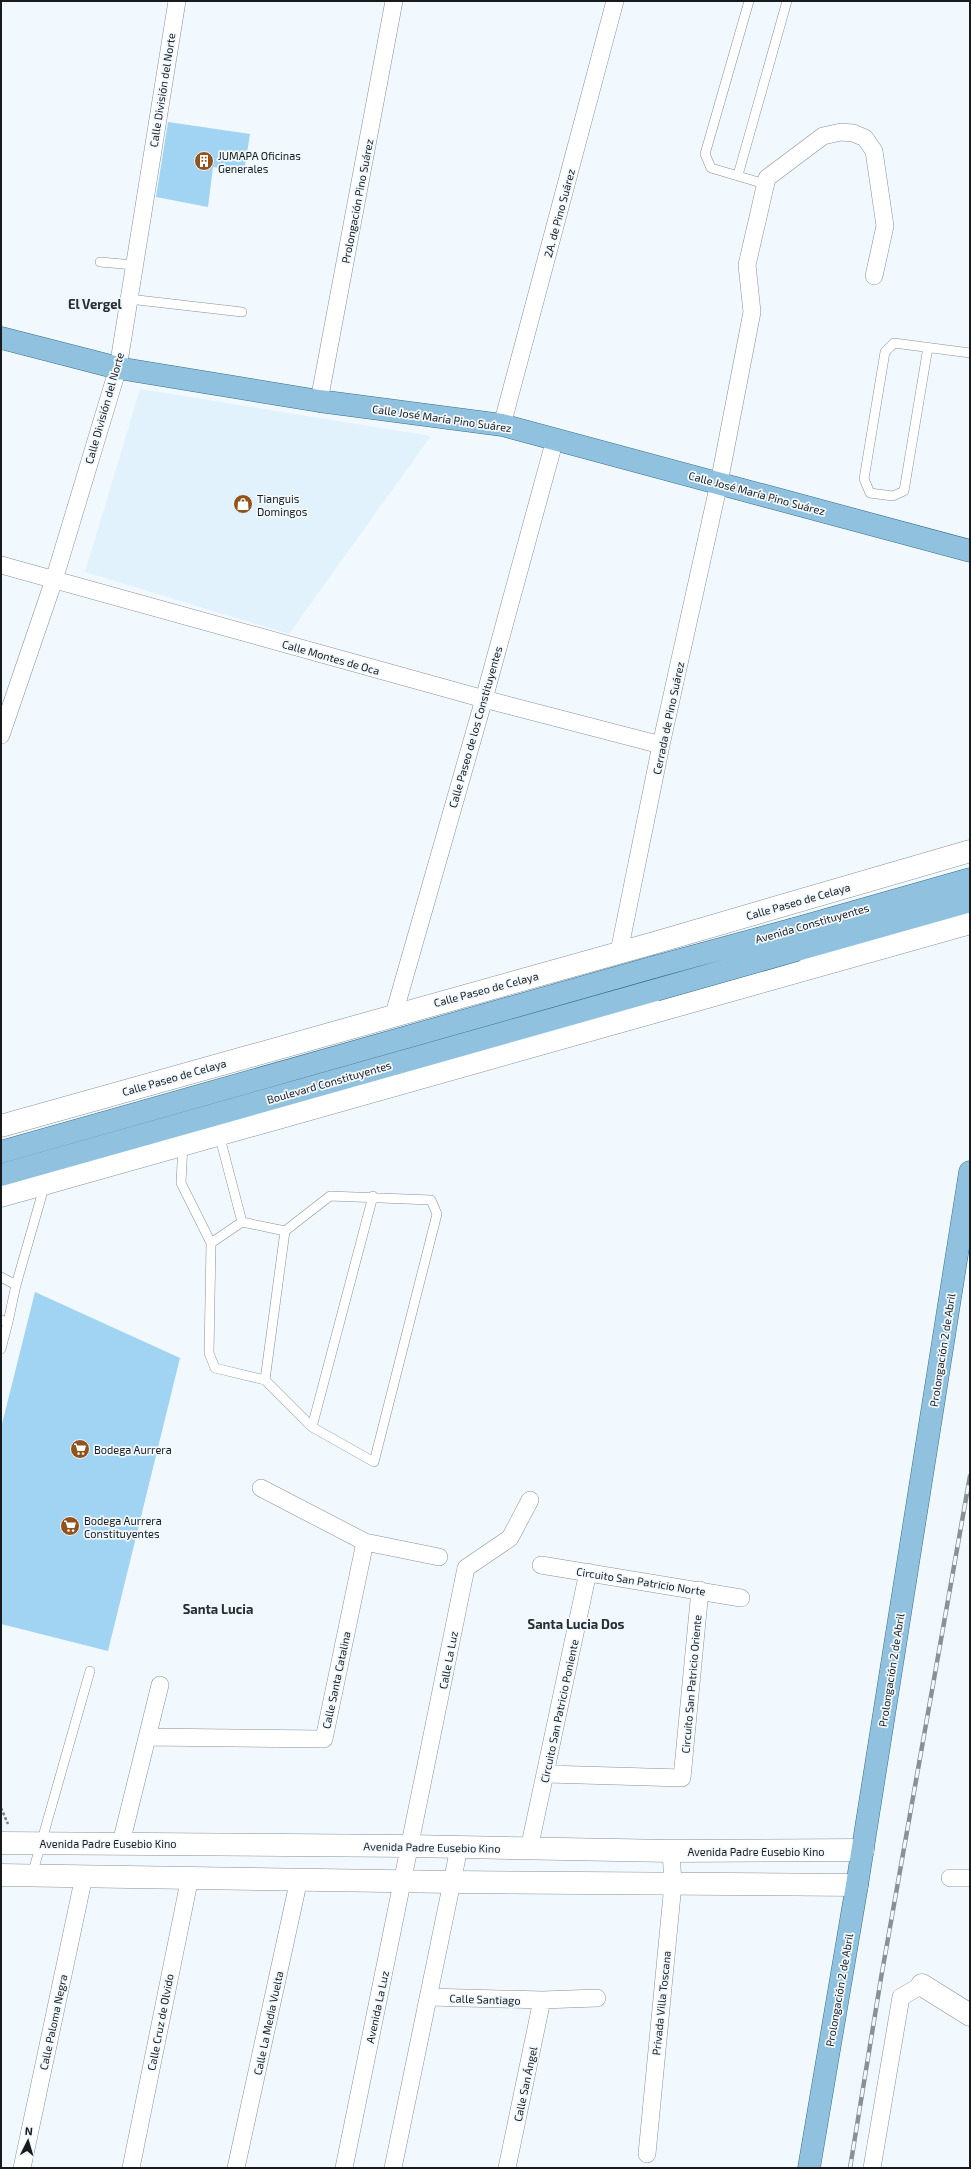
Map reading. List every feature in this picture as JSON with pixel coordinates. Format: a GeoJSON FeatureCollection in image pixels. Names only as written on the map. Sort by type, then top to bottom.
{"type":"FeatureCollection","features":[{"type":"Feature","properties":{"kind":"main road","name":"Calle José María Pino Suárez"},"geometry":{"type":"LineString","coordinates":[[1,338],[118,368],[320,401],[502,425],[970,551]]}},
{"type":"Feature","properties":{"kind":"main road","name":"Calle Paseo de Celaya"},"geometry":{"type":"LineString","coordinates":[[1,1126],[394,1014],[654,943],[970,852]]}},
{"type":"Feature","properties":{"kind":"main road","name":"Avenida Constituyentes"},"geometry":{"type":"LineString","coordinates":[[654,967],[794,929],[970,878]]}},
{"type":"Feature","properties":{"kind":"main road","name":"Avenida Constituyentes"},"geometry":{"type":"LineString","coordinates":[[656,990],[970,901]]}},
{"type":"Feature","properties":{"kind":"main road"},"geometry":{"type":"LineString","coordinates":[[736,919],[728,931],[723,956],[730,972],[737,981],[751,986]]}},
{"type":"Feature","properties":{"kind":"main road"},"geometry":{"type":"LineString","coordinates":[[1,1196],[751,986],[967,921]]}},
{"type":"Feature","properties":{"kind":"main road"},"geometry":{"type":"LineString","coordinates":[[654,943],[668,944],[681,953],[687,972],[686,987],[672,1007]]}},
{"type":"Feature","properties":{"kind":"main road","name":"Boulevard Constituyentes"},"geometry":{"type":"LineString","coordinates":[[1,1152],[654,967]]}},
{"type":"Feature","properties":{"kind":"main road","name":"Boulevard Constituyentes"},"geometry":{"type":"LineString","coordinates":[[1,1175],[656,990]]}},
{"type":"Feature","properties":{"kind":"main road","name":"Prolongación 2 de Abril"},"geometry":{"type":"LineString","coordinates":[[809,2168],[858,1884],[970,1172]]}},
{"type":"Feature","properties":{"kind":"main road","name":"Avenida Padre Eusebio Kino"},"geometry":{"type":"LineString","coordinates":[[1,1843],[410,1846],[671,1851],[863,1850]]}},
{"type":"Feature","properties":{"kind":"main road"},"geometry":{"type":"LineString","coordinates":[[1,1875],[452,1882],[858,1884]]}},
{"type":"Feature","properties":{"kind":"main road"},"geometry":{"type":"LineString","coordinates":[[922,1985],[970,2015]]}},
{"type":"Feature","properties":{"kind":"street","name":"Calle División del Norte"},"geometry":{"type":"LineString","coordinates":[[1,735],[54,580],[118,368],[177,1]]}},
{"type":"Feature","properties":{"kind":"street","name":"Prolongación Pino Suárez"},"geometry":{"type":"LineString","coordinates":[[320,401],[394,1]]}},
{"type":"Feature","properties":{"kind":"street","name":"2A. de Pino Suárez"},"geometry":{"type":"LineString","coordinates":[[502,425],[615,1]]}},
{"type":"Feature","properties":{"kind":"street"},"geometry":{"type":"LineString","coordinates":[[765,184],[767,178],[823,136],[841,132],[853,133],[865,138],[874,151],[885,226],[874,276]]}},
{"type":"Feature","properties":{"kind":"street","name":"Cerrada de Pino Suárez"},"geometry":{"type":"LineString","coordinates":[[619,952],[661,745],[719,483],[752,312],[747,265],[765,184]]}},
{"type":"Feature","properties":{"kind":"street","name":"Calle Paseo de los Constituyentes"},"geometry":{"type":"LineString","coordinates":[[394,1014],[484,699],[555,439]]}},
{"type":"Feature","properties":{"kind":"street","name":"Calle Montes de Oca"},"geometry":{"type":"LineString","coordinates":[[1,565],[484,699],[661,745]]}},
{"type":"Feature","properties":{"kind":"street"},"geometry":{"type":"LineString","coordinates":[[261,1488],[365,1542],[439,1557]]}},
{"type":"Feature","properties":{"kind":"street","name":"Calle La Luz"},"geometry":{"type":"LineString","coordinates":[[410,1846],[466,1568],[510,1538],[530,1500]]}},
{"type":"Feature","properties":{"kind":"street","name":"Calle Santa Catalina"},"geometry":{"type":"LineString","coordinates":[[148,1737],[324,1739],[365,1542]]}},
{"type":"Feature","properties":{"kind":"street","name":"Circuito San Patricio Norte"},"geometry":{"type":"LineString","coordinates":[[541,1565],[700,1590],[741,1598]]}},
{"type":"Feature","properties":{"kind":"street","name":"Circuito San Patricio Poniente"},"geometry":{"type":"LineString","coordinates":[[529,1849],[588,1572]]}},
{"type":"Feature","properties":{"kind":"street","name":"Circuito San Patricio Oriente"},"geometry":{"type":"LineString","coordinates":[[546,1774],[682,1778],[700,1590]]}},
{"type":"Feature","properties":{"kind":"street"},"geometry":{"type":"LineString","coordinates":[[121,1843],[160,1685]]}},
{"type":"Feature","properties":{"kind":"street","name":"Avenida La Luz"},"geometry":{"type":"LineString","coordinates":[[344,2168],[410,1846]]}},
{"type":"Feature","properties":{"kind":"street"},"geometry":{"type":"LineString","coordinates":[[393,2168],[460,1848]]}},
{"type":"Feature","properties":{"kind":"street","name":"Privada Villa Toscana"},"geometry":{"type":"LineString","coordinates":[[646,2154],[673,1884],[671,1851]]}},
{"type":"Feature","properties":{"kind":"street","name":"Calle Paloma Negra"},"geometry":{"type":"LineString","coordinates":[[22,2168],[84,1876]]}},
{"type":"Feature","properties":{"kind":"street","name":"Calle Cruz de Olvido"},"geometry":{"type":"LineString","coordinates":[[131,2168],[190,1877]]}},
{"type":"Feature","properties":{"kind":"street"},"geometry":{"type":"LineString","coordinates":[[950,1878],[970,1878]]}},
{"type":"Feature","properties":{"kind":"street","name":"Calle La Media Vuelta"},"geometry":{"type":"LineString","coordinates":[[236,2168],[299,1879]]}},
{"type":"Feature","properties":{"kind":"street"},"geometry":{"type":"LineString","coordinates":[[872,2168],[901,1997],[922,1985]]}},
{"type":"Feature","properties":{"kind":"street","name":"Calle Santiago"},"geometry":{"type":"LineString","coordinates":[[428,1997],[542,2000],[597,1998]]}},
{"type":"Feature","properties":{"kind":"street","name":"Calle San Ángel"},"geometry":{"type":"LineString","coordinates":[[507,2168],[542,2000]]}},
{"type":"Feature","properties":{"kind":"lane"},"geometry":{"type":"LineString","coordinates":[[749,1],[705,154],[710,168],[765,184]]}},
{"type":"Feature","properties":{"kind":"lane"},"geometry":{"type":"LineString","coordinates":[[738,175],[787,1]]}},
{"type":"Feature","properties":{"kind":"lane"},"geometry":{"type":"LineString","coordinates":[[100,262],[134,265]]}},
{"type":"Feature","properties":{"kind":"lane"},"geometry":{"type":"LineString","coordinates":[[129,299],[242,312]]}},
{"type":"Feature","properties":{"kind":"lane"},"geometry":{"type":"LineString","coordinates":[[928,347],[904,491],[893,496],[870,492],[864,479],[885,352],[894,343],[928,347],[970,353]]}},
{"type":"Feature","properties":{"kind":"lane"},"geometry":{"type":"LineString","coordinates":[[219,1134],[242,1222]]}},
{"type":"Feature","properties":{"kind":"lane"},"geometry":{"type":"LineString","coordinates":[[183,1144],[181,1184],[211,1243],[209,1353],[215,1368],[266,1380],[312,1427],[374,1462],[437,1214],[431,1200],[373,1196],[330,1196],[285,1230],[266,1380]]}},
{"type":"Feature","properties":{"kind":"lane"},"geometry":{"type":"LineString","coordinates":[[1,1349],[5,1321],[46,1183]]}},
{"type":"Feature","properties":{"kind":"lane"},"geometry":{"type":"LineString","coordinates":[[312,1427],[373,1196]]}},
{"type":"Feature","properties":{"kind":"lane"},"geometry":{"type":"LineString","coordinates":[[211,1243],[242,1222],[285,1230]]}},
{"type":"Feature","properties":{"kind":"lane"},"geometry":{"type":"LineString","coordinates":[[1,1277],[16,1285]]}},
{"type":"Feature","properties":{"kind":"lane"},"geometry":{"type":"LineString","coordinates":[[32,1875],[90,1671]]}},
{"type":"Feature","properties":{"kind":"shaded area","name":"Tianguis Domingos"},"geometry":{"type":"Polygon","coordinates":[[[140,389],[431,436],[289,634],[85,572],[140,389]]]}},
{"type":"Feature","properties":{"kind":"building","name":"JUMAPA Oficinas Generales"},"geometry":{"type":"Polygon","coordinates":[[[168,122],[250,134],[244,172],[213,167],[208,207],[156,197],[168,122]]]}},
{"type":"Feature","properties":{"kind":"building","name":"Bodega Aurrera Constituyentes"},"geometry":{"type":"Polygon","coordinates":[[[35,1292],[180,1358],[108,1651],[1,1624],[1,1428],[35,1292]]]}},
{"type":"Feature","properties":{"kind":"railway"},"geometry":{"type":"LineString","coordinates":[[850,2168],[881,1978],[970,1476]]}},
{"type":"Feature","properties":{"kind":"place","name":"JUMAPA Oficinas Generales"},"geometry":{"type":"Point","coordinates":[204,161]}},
{"type":"Feature","properties":{"kind":"place","name":"Tianguis Domingos"},"geometry":{"type":"Point","coordinates":[243,504]}},
{"type":"Feature","properties":{"kind":"place","name":"Bodega Aurrera"},"geometry":{"type":"Point","coordinates":[80,1449]}},
{"type":"Feature","properties":{"kind":"place","name":"Bodega Aurrera Constituyentes"},"geometry":{"type":"Point","coordinates":[70,1526]}},
{"type":"Feature","properties":{"kind":"district","name":"El Vergel"},"geometry":{"type":"Point","coordinates":[95,304]}},
{"type":"Feature","properties":{"kind":"district","name":"Santa Lucia"},"geometry":{"type":"Point","coordinates":[218,1609]}},
{"type":"Feature","properties":{"kind":"district","name":"Santa Lucia Dos"},"geometry":{"type":"Point","coordinates":[576,1624]}}]}
